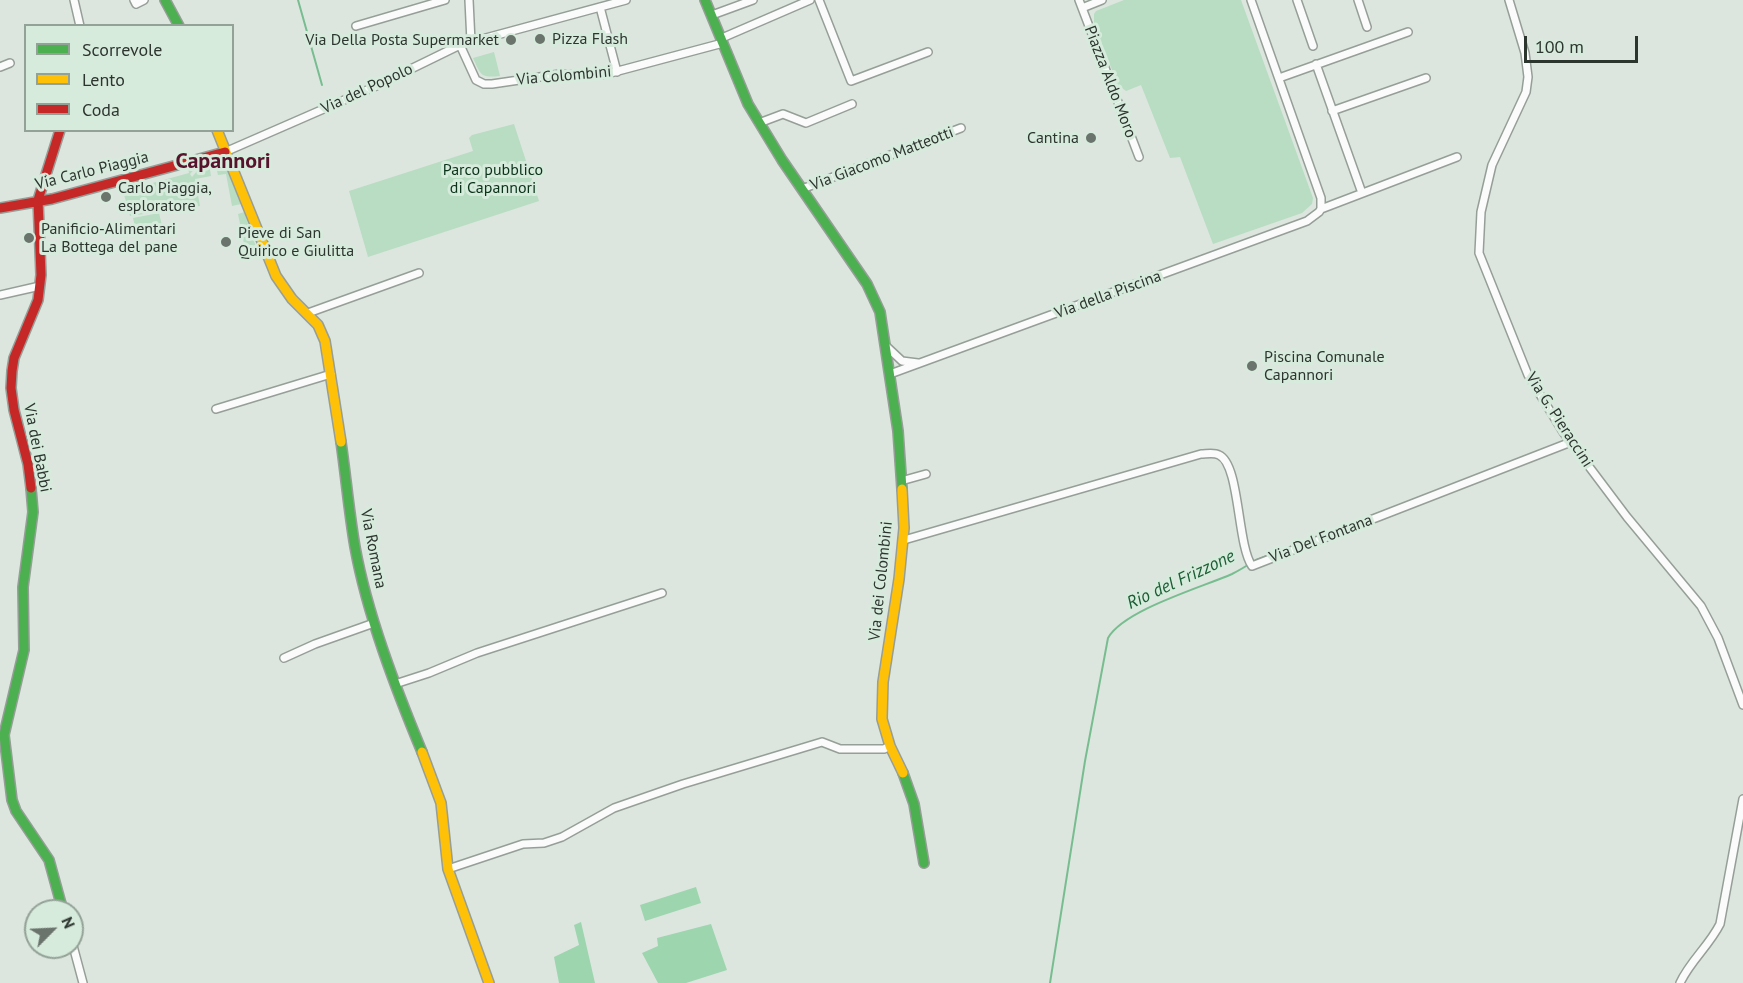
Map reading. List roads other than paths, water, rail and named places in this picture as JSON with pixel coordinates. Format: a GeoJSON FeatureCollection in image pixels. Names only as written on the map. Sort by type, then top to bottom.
{"type":"FeatureCollection","features":[{"type":"Feature","properties":{"kind":"street"},"geometry":{"type":"LineString","coordinates":[[74,0],[80,24]]}},
{"type":"Feature","properties":{"kind":"street"},"geometry":{"type":"LineString","coordinates":[[134,0],[136,4],[144,0]]}},
{"type":"Feature","properties":{"kind":"street"},"geometry":{"type":"LineString","coordinates":[[165,0],[178,24]]}},
{"type":"Feature","properties":{"kind":"street"},"geometry":{"type":"LineString","coordinates":[[356,26],[445,0]]}},
{"type":"Feature","properties":{"kind":"street"},"geometry":{"type":"LineString","coordinates":[[469,0],[471,42]]}},
{"type":"Feature","properties":{"kind":"street","name":"Via del Popolo"},"geometry":{"type":"LineString","coordinates":[[225,152],[374,87],[460,45],[626,0]]}},
{"type":"Feature","properties":{"kind":"street","name":"Via dei Colombini"},"geometry":{"type":"LineString","coordinates":[[705,0],[748,104],[874,297],[880,312],[898,431],[903,540],[881,707],[890,746],[900,764],[914,804],[924,863]]}},
{"type":"Feature","properties":{"kind":"street"},"geometry":{"type":"LineString","coordinates":[[712,15],[753,0]]}},
{"type":"Feature","properties":{"kind":"street","name":"Via Colombini"},"geometry":{"type":"LineString","coordinates":[[460,45],[476,80],[484,84],[550,75],[592,76],[617,72],[723,41],[810,0]]}},
{"type":"Feature","properties":{"kind":"street"},"geometry":{"type":"LineString","coordinates":[[819,0],[851,81],[928,52]]}},
{"type":"Feature","properties":{"kind":"street","name":"Piazza Aldo Moro"},"geometry":{"type":"LineString","coordinates":[[1079,0],[1139,157]]}},
{"type":"Feature","properties":{"kind":"street","name":"Piazza Aldo Moro"},"geometry":{"type":"LineString","coordinates":[[1082,8],[1102,0]]}},
{"type":"Feature","properties":{"kind":"street"},"geometry":{"type":"LineString","coordinates":[[1251,0],[1321,198],[1321,209]]}},
{"type":"Feature","properties":{"kind":"street"},"geometry":{"type":"LineString","coordinates":[[1297,0],[1313,46]]}},
{"type":"Feature","properties":{"kind":"street"},"geometry":{"type":"LineString","coordinates":[[1358,0],[1367,27]]}},
{"type":"Feature","properties":{"kind":"street","name":"Via G. Pieraccini"},"geometry":{"type":"LineString","coordinates":[[1509,0],[1525,53],[1528,77],[1526,92],[1492,165],[1481,212],[1479,253],[1528,375],[1571,442],[1627,517],[1701,606],[1718,638],[1743,705]]}},
{"type":"Feature","properties":{"kind":"street"},"geometry":{"type":"LineString","coordinates":[[600,7],[617,72]]}},
{"type":"Feature","properties":{"kind":"street"},"geometry":{"type":"LineString","coordinates":[[1279,78],[1408,32]]}},
{"type":"Feature","properties":{"kind":"street"},"geometry":{"type":"LineString","coordinates":[[0,67],[10,63]]}},
{"type":"Feature","properties":{"kind":"street"},"geometry":{"type":"LineString","coordinates":[[1316,64],[1362,193]]}},
{"type":"Feature","properties":{"kind":"street"},"geometry":{"type":"LineString","coordinates":[[1332,111],[1425,78]]}},
{"type":"Feature","properties":{"kind":"street"},"geometry":{"type":"LineString","coordinates":[[759,123],[783,114],[806,123],[852,104]]}},
{"type":"Feature","properties":{"kind":"street","name":"Via Giacomo Matteotti"},"geometry":{"type":"LineString","coordinates":[[802,189],[961,128]]}},
{"type":"Feature","properties":{"kind":"street","name":"Via dei Babbi"},"geometry":{"type":"LineString","coordinates":[[2,736],[24,650],[23,587],[33,512],[28,464],[14,410],[11,388],[12,371],[14,358],[38,300],[41,244],[38,200],[59,132]]}},
{"type":"Feature","properties":{"kind":"street","name":"Via Romana"},"geometry":{"type":"LineString","coordinates":[[218,132],[276,276],[292,299],[308,313],[322,333],[331,374],[355,548],[374,623],[441,803],[448,869],[489,983]]}},
{"type":"Feature","properties":{"kind":"street","name":"Via Carlo Piaggia"},"geometry":{"type":"LineString","coordinates":[[0,208],[52,199],[225,152]]}},
{"type":"Feature","properties":{"kind":"street","name":"Via della Piscina"},"geometry":{"type":"LineString","coordinates":[[890,374],[1307,221],[1321,209],[1457,157]]}},
{"type":"Feature","properties":{"kind":"street"},"geometry":{"type":"LineString","coordinates":[[308,313],[419,273]]}},
{"type":"Feature","properties":{"kind":"street"},"geometry":{"type":"LineString","coordinates":[[0,296],[40,286]]}},
{"type":"Feature","properties":{"kind":"street"},"geometry":{"type":"LineString","coordinates":[[886,346],[902,361],[913,364],[927,362]]}},
{"type":"Feature","properties":{"kind":"street"},"geometry":{"type":"LineString","coordinates":[[216,409],[331,374]]}},
{"type":"Feature","properties":{"kind":"street","name":"Via Del Fontana"},"geometry":{"type":"LineString","coordinates":[[903,540],[1201,454],[1217,453],[1224,458],[1229,468],[1249,563],[1571,442]]}},
{"type":"Feature","properties":{"kind":"street"},"geometry":{"type":"LineString","coordinates":[[901,481],[926,474]]}},
{"type":"Feature","properties":{"kind":"street"},"geometry":{"type":"LineString","coordinates":[[395,684],[477,653],[662,593]]}},
{"type":"Feature","properties":{"kind":"street"},"geometry":{"type":"LineString","coordinates":[[284,658],[315,644],[374,623]]}},
{"type":"Feature","properties":{"kind":"street"},"geometry":{"type":"LineString","coordinates":[[2,736],[12,800],[16,811],[49,860],[60,899]]}},
{"type":"Feature","properties":{"kind":"street"},"geometry":{"type":"LineString","coordinates":[[448,869],[523,844],[544,843],[562,837],[614,808],[683,784],[811,745],[822,742],[840,749],[884,749],[890,746]]}},
{"type":"Feature","properties":{"kind":"street"},"geometry":{"type":"LineString","coordinates":[[1680,983],[1687,969],[1714,937],[1720,924],[1743,799]]}},
{"type":"Feature","properties":{"kind":"street"},"geometry":{"type":"LineString","coordinates":[[77,959],[83,983]]}},
{"type":"Feature","properties":{"kind":"waterway"},"geometry":{"type":"LineString","coordinates":[[298,0],[322,85]]}},
{"type":"Feature","properties":{"kind":"waterway","name":"Rio del Frizzone"},"geometry":{"type":"LineString","coordinates":[[1050,983],[1085,761],[1108,638],[1130,618],[1146,609],[1232,574],[1256,560],[1460,482]]}},
{"type":"Feature","properties":{"kind":"place","name":"Pizza Flash"},"geometry":{"type":"Point","coordinates":[540,39]}},
{"type":"Feature","properties":{"kind":"place","name":"Via Della Posta Supermarket"},"geometry":{"type":"Point","coordinates":[511,40]}},
{"type":"Feature","properties":{"kind":"place","name":"Cantina"},"geometry":{"type":"Point","coordinates":[1091,138]}},
{"type":"Feature","properties":{"kind":"place","name":"Carlo Piaggia, esploratore"},"geometry":{"type":"Point","coordinates":[106,197]}},
{"type":"Feature","properties":{"kind":"place","name":"Panificio-Alimentari La Bottega del pane"},"geometry":{"type":"Point","coordinates":[29,238]}},
{"type":"Feature","properties":{"kind":"place","name":"Pieve di San Quirico e Giulitta"},"geometry":{"type":"Point","coordinates":[226,242]}},
{"type":"Feature","properties":{"kind":"place","name":"Piscina Comunale Capannori"},"geometry":{"type":"Point","coordinates":[1252,366]}},
{"type":"Feature","properties":{"kind":"district","name":"Capannori"},"geometry":{"type":"Point","coordinates":[223,162]}},
{"type":"Feature","properties":{"kind":"park label","name":"Parco pubblico di Capannori"},"geometry":{"type":"Point","coordinates":[493,179]}}]}
